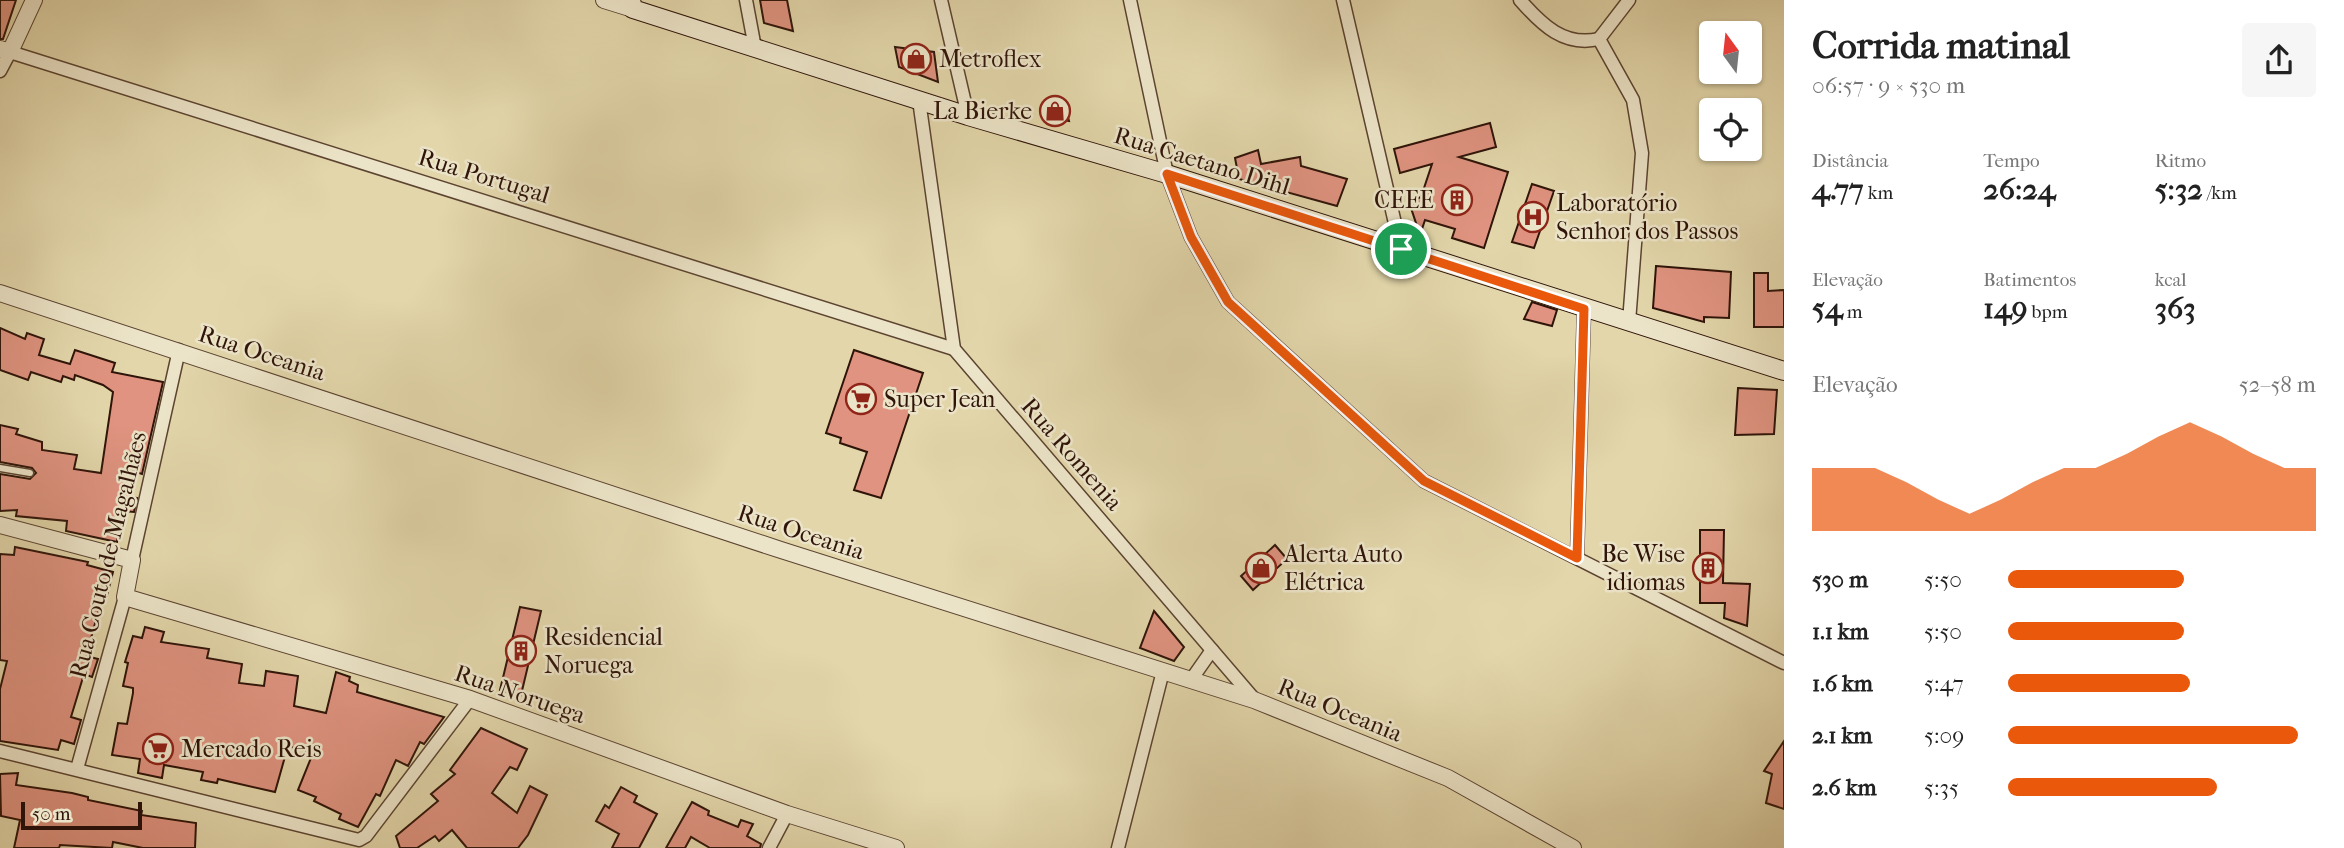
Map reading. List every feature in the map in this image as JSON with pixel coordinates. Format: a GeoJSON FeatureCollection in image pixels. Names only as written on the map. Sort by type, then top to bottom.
{"type":"FeatureCollection","features":[{"type":"Feature","properties":{"kind":"main road","name":"Rua Caetano Dihl"},"geometry":{"type":"LineString","coordinates":[[632,4],[755,48],[968,116],[1167,174],[1784,371]]}},
{"type":"Feature","properties":{"kind":"street"},"geometry":{"type":"LineString","coordinates":[[0,71],[5,50],[34,0]]}},
{"type":"Feature","properties":{"kind":"street","name":"Rua Caetano Dihl"},"geometry":{"type":"LineString","coordinates":[[604,0],[632,4]]}},
{"type":"Feature","properties":{"kind":"street"},"geometry":{"type":"LineString","coordinates":[[746,0],[755,48]]}},
{"type":"Feature","properties":{"kind":"street"},"geometry":{"type":"LineString","coordinates":[[941,0],[968,116]]}},
{"type":"Feature","properties":{"kind":"street"},"geometry":{"type":"LineString","coordinates":[[1130,0],[1167,174],[1191,237],[1228,302],[1424,481],[1784,663]]}},
{"type":"Feature","properties":{"kind":"street"},"geometry":{"type":"LineString","coordinates":[[1343,0],[1401,249]]}},
{"type":"Feature","properties":{"kind":"street"},"geometry":{"type":"LineString","coordinates":[[1520,0],[1536,18],[1568,40],[1584,42],[1599,39],[1629,0]]}},
{"type":"Feature","properties":{"kind":"street"},"geometry":{"type":"LineString","coordinates":[[1599,39],[1633,100],[1641,139],[1629,322]]}},
{"type":"Feature","properties":{"kind":"street","name":"Rua Portugal"},"geometry":{"type":"LineString","coordinates":[[5,50],[954,349]]}},
{"type":"Feature","properties":{"kind":"street"},"geometry":{"type":"LineString","coordinates":[[919,100],[954,349]]}},
{"type":"Feature","properties":{"kind":"street","name":"Rua Oceania"},"geometry":{"type":"LineString","coordinates":[[0,293],[781,550],[1254,700],[1448,778],[1573,848]]}},
{"type":"Feature","properties":{"kind":"street"},"geometry":{"type":"LineString","coordinates":[[1577,558],[1584,309]]}},
{"type":"Feature","properties":{"kind":"street","name":"Rua Romenia"},"geometry":{"type":"LineString","coordinates":[[954,349],[1254,700]]}},
{"type":"Feature","properties":{"kind":"street","name":"Rua Couto de Magalhães"},"geometry":{"type":"LineString","coordinates":[[77,769],[125,597],[179,350]]}},
{"type":"Feature","properties":{"kind":"street"},"geometry":{"type":"LineString","coordinates":[[0,525],[132,559]]}},
{"type":"Feature","properties":{"kind":"street","name":"Rua Noruega"},"geometry":{"type":"LineString","coordinates":[[125,597],[470,699],[787,814],[896,848]]}},
{"type":"Feature","properties":{"kind":"street"},"geometry":{"type":"LineString","coordinates":[[1191,680],[1212,650]]}},
{"type":"Feature","properties":{"kind":"street"},"geometry":{"type":"LineString","coordinates":[[1118,848],[1163,671]]}},
{"type":"Feature","properties":{"kind":"street"},"geometry":{"type":"LineString","coordinates":[[0,751],[362,839],[470,699]]}},
{"type":"Feature","properties":{"kind":"street"},"geometry":{"type":"LineString","coordinates":[[769,848],[787,814]]}},
{"type":"Feature","properties":{"kind":"lane"},"geometry":{"type":"LineString","coordinates":[[0,468],[30,473]]}},
{"type":"Feature","properties":{"kind":"building"},"geometry":{"type":"Polygon","coordinates":[[[0,0],[16,0],[3,39],[0,39],[0,0]]]}},
{"type":"Feature","properties":{"kind":"building"},"geometry":{"type":"Polygon","coordinates":[[[760,0],[787,0],[793,31],[764,23],[760,0]]]}},
{"type":"Feature","properties":{"kind":"building","name":"Metroflex"},"geometry":{"type":"Polygon","coordinates":[[[895,47],[934,52],[938,82],[899,67],[895,47]]]}},
{"type":"Feature","properties":{"kind":"building","name":"La Bierke"},"geometry":{"type":"Polygon","coordinates":[[[1064,101],[1069,121],[1045,117],[1044,104],[1064,101]]]}},
{"type":"Feature","properties":{"kind":"building","name":"CEEE"},"geometry":{"type":"Polygon","coordinates":[[[1490,123],[1496,147],[1459,157],[1508,172],[1484,248],[1452,238],[1455,229],[1425,220],[1420,235],[1409,202],[1421,197],[1432,164],[1400,173],[1394,149],[1490,123]]]}},
{"type":"Feature","properties":{"kind":"building"},"geometry":{"type":"Polygon","coordinates":[[[1258,150],[1261,164],[1300,157],[1301,166],[1347,179],[1337,206],[1239,179],[1235,158],[1258,150]]]}},
{"type":"Feature","properties":{"kind":"building","name":"Laboratório Senhor dos Passos"},"geometry":{"type":"Polygon","coordinates":[[[1532,184],[1554,191],[1534,248],[1512,242],[1532,184]]]}},
{"type":"Feature","properties":{"kind":"building"},"geometry":{"type":"Polygon","coordinates":[[[1656,266],[1731,272],[1729,318],[1704,317],[1704,322],[1653,308],[1656,266]]]}},
{"type":"Feature","properties":{"kind":"building"},"geometry":{"type":"Polygon","coordinates":[[[1754,273],[1768,273],[1768,291],[1784,290],[1784,327],[1754,327],[1754,273]]]}},
{"type":"Feature","properties":{"kind":"building"},"geometry":{"type":"Polygon","coordinates":[[[1532,302],[1557,310],[1552,326],[1524,319],[1532,302]]]}},
{"type":"Feature","properties":{"kind":"building"},"geometry":{"type":"Polygon","coordinates":[[[0,328],[25,339],[27,333],[44,339],[39,355],[70,364],[75,350],[115,363],[112,372],[163,382],[142,474],[133,471],[128,496],[137,498],[134,512],[123,511],[117,542],[66,531],[67,521],[16,516],[17,510],[0,511],[0,474],[30,479],[36,473],[32,468],[0,462],[0,425],[18,429],[16,434],[42,442],[42,450],[77,455],[74,469],[101,473],[113,392],[103,385],[75,375],[74,380],[63,376],[61,382],[31,372],[28,380],[0,370],[0,328]]]}},
{"type":"Feature","properties":{"kind":"building"},"geometry":{"type":"Polygon","coordinates":[[[854,350],[923,373],[881,498],[854,490],[867,452],[840,443],[841,438],[826,433],[854,350]]]}},
{"type":"Feature","properties":{"kind":"building"},"geometry":{"type":"Polygon","coordinates":[[[1738,388],[1777,390],[1774,434],[1735,435],[1738,388]]]}},
{"type":"Feature","properties":{"kind":"building"},"geometry":{"type":"Polygon","coordinates":[[[1700,530],[1724,530],[1723,583],[1750,584],[1747,626],[1724,618],[1725,603],[1700,603],[1700,530]]]}},
{"type":"Feature","properties":{"kind":"building"},"geometry":{"type":"Polygon","coordinates":[[[1275,545],[1287,559],[1253,590],[1241,576],[1275,545]]]}},
{"type":"Feature","properties":{"kind":"building"},"geometry":{"type":"Polygon","coordinates":[[[15,547],[88,562],[87,565],[113,572],[105,603],[101,602],[86,656],[98,659],[92,677],[84,674],[71,717],[81,720],[74,744],[61,740],[58,750],[0,741],[0,689],[7,661],[0,660],[0,554],[14,555],[15,547]]]}},
{"type":"Feature","properties":{"kind":"building","name":"Residencial Noruega"},"geometry":{"type":"Polygon","coordinates":[[[520,607],[541,611],[521,695],[500,690],[520,607]]]}},
{"type":"Feature","properties":{"kind":"building"},"geometry":{"type":"Polygon","coordinates":[[[1154,611],[1184,647],[1174,661],[1140,648],[1154,611]]]}},
{"type":"Feature","properties":{"kind":"building"},"geometry":{"type":"Polygon","coordinates":[[[145,627],[164,632],[161,642],[209,649],[207,658],[242,664],[239,683],[264,686],[266,671],[298,676],[294,706],[326,713],[336,672],[350,677],[349,681],[358,685],[357,692],[444,717],[424,744],[420,742],[408,766],[396,760],[380,796],[376,794],[358,827],[339,819],[341,814],[314,801],[316,797],[298,790],[313,753],[288,746],[275,792],[218,779],[217,783],[201,780],[203,772],[164,765],[162,778],[138,773],[140,759],[112,755],[118,723],[127,724],[133,693],[133,688],[123,686],[128,663],[125,662],[133,636],[142,638],[145,627]]]}},
{"type":"Feature","properties":{"kind":"building"},"geometry":{"type":"Polygon","coordinates":[[[481,728],[527,749],[517,770],[510,767],[492,793],[517,813],[530,786],[547,795],[528,835],[518,848],[467,848],[452,830],[439,841],[435,836],[417,848],[400,848],[396,836],[438,801],[431,794],[455,774],[450,770],[481,728]]]}},
{"type":"Feature","properties":{"kind":"building"},"geometry":{"type":"Polygon","coordinates":[[[1784,741],[1784,809],[1766,803],[1772,774],[1764,771],[1784,741]]]}},
{"type":"Feature","properties":{"kind":"building"},"geometry":{"type":"Polygon","coordinates":[[[18,773],[16,785],[72,793],[88,797],[88,800],[142,811],[141,815],[196,823],[195,848],[143,848],[113,842],[112,848],[60,845],[59,848],[14,848],[20,820],[1,816],[0,774],[18,773]]]}},
{"type":"Feature","properties":{"kind":"building"},"geometry":{"type":"Polygon","coordinates":[[[621,787],[637,796],[634,802],[657,814],[639,848],[612,848],[619,834],[596,821],[605,805],[609,808],[621,787]]]}},
{"type":"Feature","properties":{"kind":"building"},"geometry":{"type":"Polygon","coordinates":[[[692,802],[709,811],[708,815],[738,827],[741,820],[753,824],[747,836],[761,844],[760,848],[710,848],[691,837],[685,848],[666,848],[692,802]]]}},
{"type":"Feature","properties":{"kind":"place","name":"Metroflex"},"geometry":{"type":"Point","coordinates":[916,59]}},
{"type":"Feature","properties":{"kind":"place","name":"La Bierke"},"geometry":{"type":"Point","coordinates":[1055,111]}},
{"type":"Feature","properties":{"kind":"place","name":"CEEE"},"geometry":{"type":"Point","coordinates":[1457,200]}},
{"type":"Feature","properties":{"kind":"place","name":"Laboratório Senhor dos Passos"},"geometry":{"type":"Point","coordinates":[1533,217]}},
{"type":"Feature","properties":{"kind":"place","name":"Super Jean"},"geometry":{"type":"Point","coordinates":[861,399]}},
{"type":"Feature","properties":{"kind":"place","name":"Alerta Auto Elétrica"},"geometry":{"type":"Point","coordinates":[1261,568]}},
{"type":"Feature","properties":{"kind":"place","name":"Be Wise idiomas"},"geometry":{"type":"Point","coordinates":[1708,568]}},
{"type":"Feature","properties":{"kind":"place","name":"Residencial Noruega"},"geometry":{"type":"Point","coordinates":[521,651]}},
{"type":"Feature","properties":{"kind":"place","name":"Mercado Reis"},"geometry":{"type":"Point","coordinates":[158,749]}},
{"type":"Feature","properties":{"kind":"route"},"geometry":{"type":"LineString","coordinates":[[1167,174],[1401,249],[1584,309],[1577,558],[1424,481],[1228,302],[1191,237],[1167,174]]}}]}
